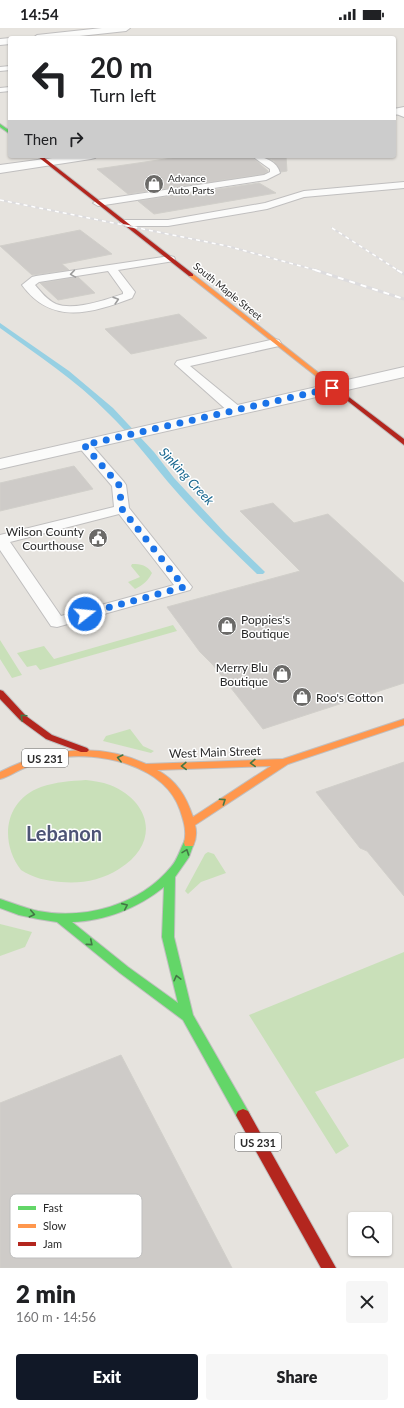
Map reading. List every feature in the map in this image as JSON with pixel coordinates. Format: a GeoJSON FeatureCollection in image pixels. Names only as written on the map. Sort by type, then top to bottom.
{"type":"FeatureCollection","features":[{"type":"Feature","properties":{"kind":"main road"},"geometry":{"type":"LineString","coordinates":[[0,125],[8,131]]}},
{"type":"Feature","properties":{"kind":"main road","name":"South Maple Street"},"geometry":{"type":"LineString","coordinates":[[43,159],[404,444]]}},
{"type":"Feature","properties":{"kind":"main road","name":"US 231"},"geometry":{"type":"LineString","coordinates":[[0,693],[23,718],[49,737],[93,753],[122,757],[147,767],[177,790],[191,823],[190,841],[183,860],[170,877],[149,895],[122,908],[92,916],[60,918],[31,914],[2,904]]}},
{"type":"Feature","properties":{"kind":"main road","name":"West Main Street"},"geometry":{"type":"LineString","coordinates":[[191,823],[284,762],[404,722]]}},
{"type":"Feature","properties":{"kind":"main road","name":"US 231"},"geometry":{"type":"LineString","coordinates":[[0,776],[27,763],[53,756],[93,753]]}},
{"type":"Feature","properties":{"kind":"main road","name":"West Main Street"},"geometry":{"type":"LineString","coordinates":[[147,767],[284,762]]}},
{"type":"Feature","properties":{"kind":"main road","name":"US 231"},"geometry":{"type":"LineString","coordinates":[[170,877],[168,937],[187,1016],[330,1268]]}},
{"type":"Feature","properties":{"kind":"main road","name":"US 231"},"geometry":{"type":"LineString","coordinates":[[60,918],[124,970],[187,1016]]}},
{"type":"Feature","properties":{"kind":"street"},"geometry":{"type":"LineString","coordinates":[[55,36],[126,28]]}},
{"type":"Feature","properties":{"kind":"street"},"geometry":{"type":"LineString","coordinates":[[0,169],[43,159],[59,158]]}},
{"type":"Feature","properties":{"kind":"street"},"geometry":{"type":"LineString","coordinates":[[0,464],[404,372]]}},
{"type":"Feature","properties":{"kind":"lane"},"geometry":{"type":"LineString","coordinates":[[98,202],[273,175],[275,172],[274,168],[259,158]]}},
{"type":"Feature","properties":{"kind":"lane"},"geometry":{"type":"LineString","coordinates":[[125,223],[168,222],[268,206],[282,200],[304,194],[404,185]]}},
{"type":"Feature","properties":{"kind":"lane"},"geometry":{"type":"LineString","coordinates":[[111,268],[130,292],[128,296],[115,301],[69,310],[51,306],[28,285],[36,279],[170,259]]}},
{"type":"Feature","properties":{"kind":"lane"},"geometry":{"type":"LineString","coordinates":[[235,410],[182,364],[275,343]]}},
{"type":"Feature","properties":{"kind":"lane"},"geometry":{"type":"LineString","coordinates":[[84,445],[119,485],[122,509],[184,587],[57,622],[0,540],[122,509]]}},
{"type":"Feature","properties":{"kind":"green space"},"geometry":{"type":"Polygon","coordinates":[[[132,564],[144,566],[152,573],[145,582],[135,589],[128,582],[140,577],[131,566],[132,564]]]}},
{"type":"Feature","properties":{"kind":"green space"},"geometry":{"type":"Polygon","coordinates":[[[173,625],[177,631],[40,670],[36,665],[27,667],[17,653],[44,646],[54,659],[173,625]]]}},
{"type":"Feature","properties":{"kind":"green space"},"geometry":{"type":"Polygon","coordinates":[[[0,640],[22,675],[12,678],[0,659],[0,640]]]}},
{"type":"Feature","properties":{"kind":"green space"},"geometry":{"type":"Polygon","coordinates":[[[130,729],[143,746],[154,751],[151,753],[103,741],[106,736],[130,729]]]}},
{"type":"Feature","properties":{"kind":"green space"},"geometry":{"type":"Polygon","coordinates":[[[86,780],[110,785],[124,792],[135,802],[142,812],[146,824],[145,836],[141,848],[132,859],[119,869],[106,876],[84,882],[51,881],[40,879],[21,870],[14,859],[8,836],[12,812],[19,802],[28,793],[41,787],[69,781],[86,780]]]}},
{"type":"Feature","properties":{"kind":"green space"},"geometry":{"type":"Polygon","coordinates":[[[208,852],[214,854],[226,873],[201,882],[188,894],[185,891],[205,854],[208,852]]]}},
{"type":"Feature","properties":{"kind":"green space"},"geometry":{"type":"Polygon","coordinates":[[[0,924],[32,932],[25,947],[0,956],[0,924]]]}},
{"type":"Feature","properties":{"kind":"green space"},"geometry":{"type":"Polygon","coordinates":[[[404,952],[404,1058],[315,1092],[349,1146],[336,1154],[249,1015],[404,952]]]}},
{"type":"Feature","properties":{"kind":"building","name":"Advance Auto Parts"},"geometry":{"type":"Polygon","coordinates":[[[172,158],[253,158],[268,171],[264,174],[128,194],[97,169],[172,158]]]}},
{"type":"Feature","properties":{"kind":"building"},"geometry":{"type":"Polygon","coordinates":[[[267,158],[286,158],[287,171],[281,172],[274,161],[267,158]]]}},
{"type":"Feature","properties":{"kind":"building"},"geometry":{"type":"Polygon","coordinates":[[[259,183],[276,193],[154,214],[138,201],[259,183]]]}},
{"type":"Feature","properties":{"kind":"building"},"geometry":{"type":"Polygon","coordinates":[[[80,230],[112,254],[62,264],[69,270],[32,275],[0,246],[80,230]]]}},
{"type":"Feature","properties":{"kind":"building"},"geometry":{"type":"Polygon","coordinates":[[[78,277],[95,293],[58,300],[40,283],[78,277]]]}},
{"type":"Feature","properties":{"kind":"building"},"geometry":{"type":"Polygon","coordinates":[[[179,314],[207,338],[131,354],[105,329],[179,314]]]}},
{"type":"Feature","properties":{"kind":"building"},"geometry":{"type":"Polygon","coordinates":[[[74,466],[93,489],[0,511],[0,483],[74,466]]]}},
{"type":"Feature","properties":{"kind":"building"},"geometry":{"type":"Polygon","coordinates":[[[273,503],[294,523],[328,514],[404,583],[404,683],[263,729],[213,665],[200,652],[167,607],[300,571],[240,511],[273,503]]]}},
{"type":"Feature","properties":{"kind":"building"},"geometry":{"type":"Polygon","coordinates":[[[404,762],[404,896],[367,851],[360,848],[316,792],[404,762]]]}},
{"type":"Feature","properties":{"kind":"building"},"geometry":{"type":"Polygon","coordinates":[[[121,1055],[232,1268],[0,1268],[0,1103],[121,1055]]]}},
{"type":"Feature","properties":{"kind":"waterway","name":"Sinking Creek"},"geometry":{"type":"LineString","coordinates":[[0,325],[66,373],[110,410],[151,454],[171,480],[223,536],[260,572]]}},
{"type":"Feature","properties":{"kind":"railway"},"geometry":{"type":"LineString","coordinates":[[0,200],[227,246],[319,271]]}},
{"type":"Feature","properties":{"kind":"railway"},"geometry":{"type":"LineString","coordinates":[[332,228],[399,271]]}},
{"type":"Feature","properties":{"kind":"railway"},"geometry":{"type":"LineString","coordinates":[[315,270],[404,299]]}},
{"type":"Feature","properties":{"kind":"railway"},"geometry":{"type":"LineString","coordinates":[[397,270],[404,274]]}},
{"type":"Feature","properties":{"kind":"traffic: fast"},"geometry":{"type":"LineString","coordinates":[[0,125],[8,131]]}},
{"type":"Feature","properties":{"kind":"traffic: fast"},"geometry":{"type":"LineString","coordinates":[[0,903],[38,915],[58,917],[78,917],[118,909],[136,901],[153,890],[176,870],[184,857],[189,843]]}},
{"type":"Feature","properties":{"kind":"traffic: fast"},"geometry":{"type":"LineString","coordinates":[[170,877],[168,937],[187,1016],[243,1115]]}},
{"type":"Feature","properties":{"kind":"traffic: fast"},"geometry":{"type":"LineString","coordinates":[[60,918],[124,970],[187,1016]]}},
{"type":"Feature","properties":{"kind":"traffic: slow"},"geometry":{"type":"LineString","coordinates":[[191,275],[337,390]]}},
{"type":"Feature","properties":{"kind":"traffic: slow"},"geometry":{"type":"LineString","coordinates":[[191,823],[284,762],[404,722]]}},
{"type":"Feature","properties":{"kind":"traffic: slow"},"geometry":{"type":"LineString","coordinates":[[0,776],[22,765],[58,755],[92,753],[108,755],[125,760],[156,774],[176,791],[182,799],[190,823],[191,832],[189,843]]}},
{"type":"Feature","properties":{"kind":"traffic: slow"},"geometry":{"type":"LineString","coordinates":[[147,767],[283,762]]}},
{"type":"Feature","properties":{"kind":"traffic: jam"},"geometry":{"type":"LineString","coordinates":[[42,158],[191,275]]}},
{"type":"Feature","properties":{"kind":"traffic: jam"},"geometry":{"type":"LineString","coordinates":[[337,390],[404,443]]}},
{"type":"Feature","properties":{"kind":"traffic: jam"},"geometry":{"type":"LineString","coordinates":[[0,693],[23,718],[49,737],[84,750]]}},
{"type":"Feature","properties":{"kind":"traffic: jam"},"geometry":{"type":"LineString","coordinates":[[243,1115],[329,1268]]}},
{"type":"Feature","properties":{"kind":"place","name":"Advance Auto Parts"},"geometry":{"type":"Point","coordinates":[154,184]}},
{"type":"Feature","properties":{"kind":"place","name":"Wilson County Courthouse"},"geometry":{"type":"Point","coordinates":[98,538]}},
{"type":"Feature","properties":{"kind":"place","name":"Poppies's Boutique"},"geometry":{"type":"Point","coordinates":[227,626]}},
{"type":"Feature","properties":{"kind":"place","name":"Merry Blu Boutique"},"geometry":{"type":"Point","coordinates":[282,674]}},
{"type":"Feature","properties":{"kind":"place","name":"Roo's Cotton"},"geometry":{"type":"Point","coordinates":[302,697]}},
{"type":"Feature","properties":{"kind":"district","name":"Lebanon"},"geometry":{"type":"Point","coordinates":[64,833]}},
{"type":"Feature","properties":{"kind":"route"},"geometry":{"type":"LineString","coordinates":[[85,614],[184,587],[122,509],[119,485],[84,445],[332,388]]}}]}
